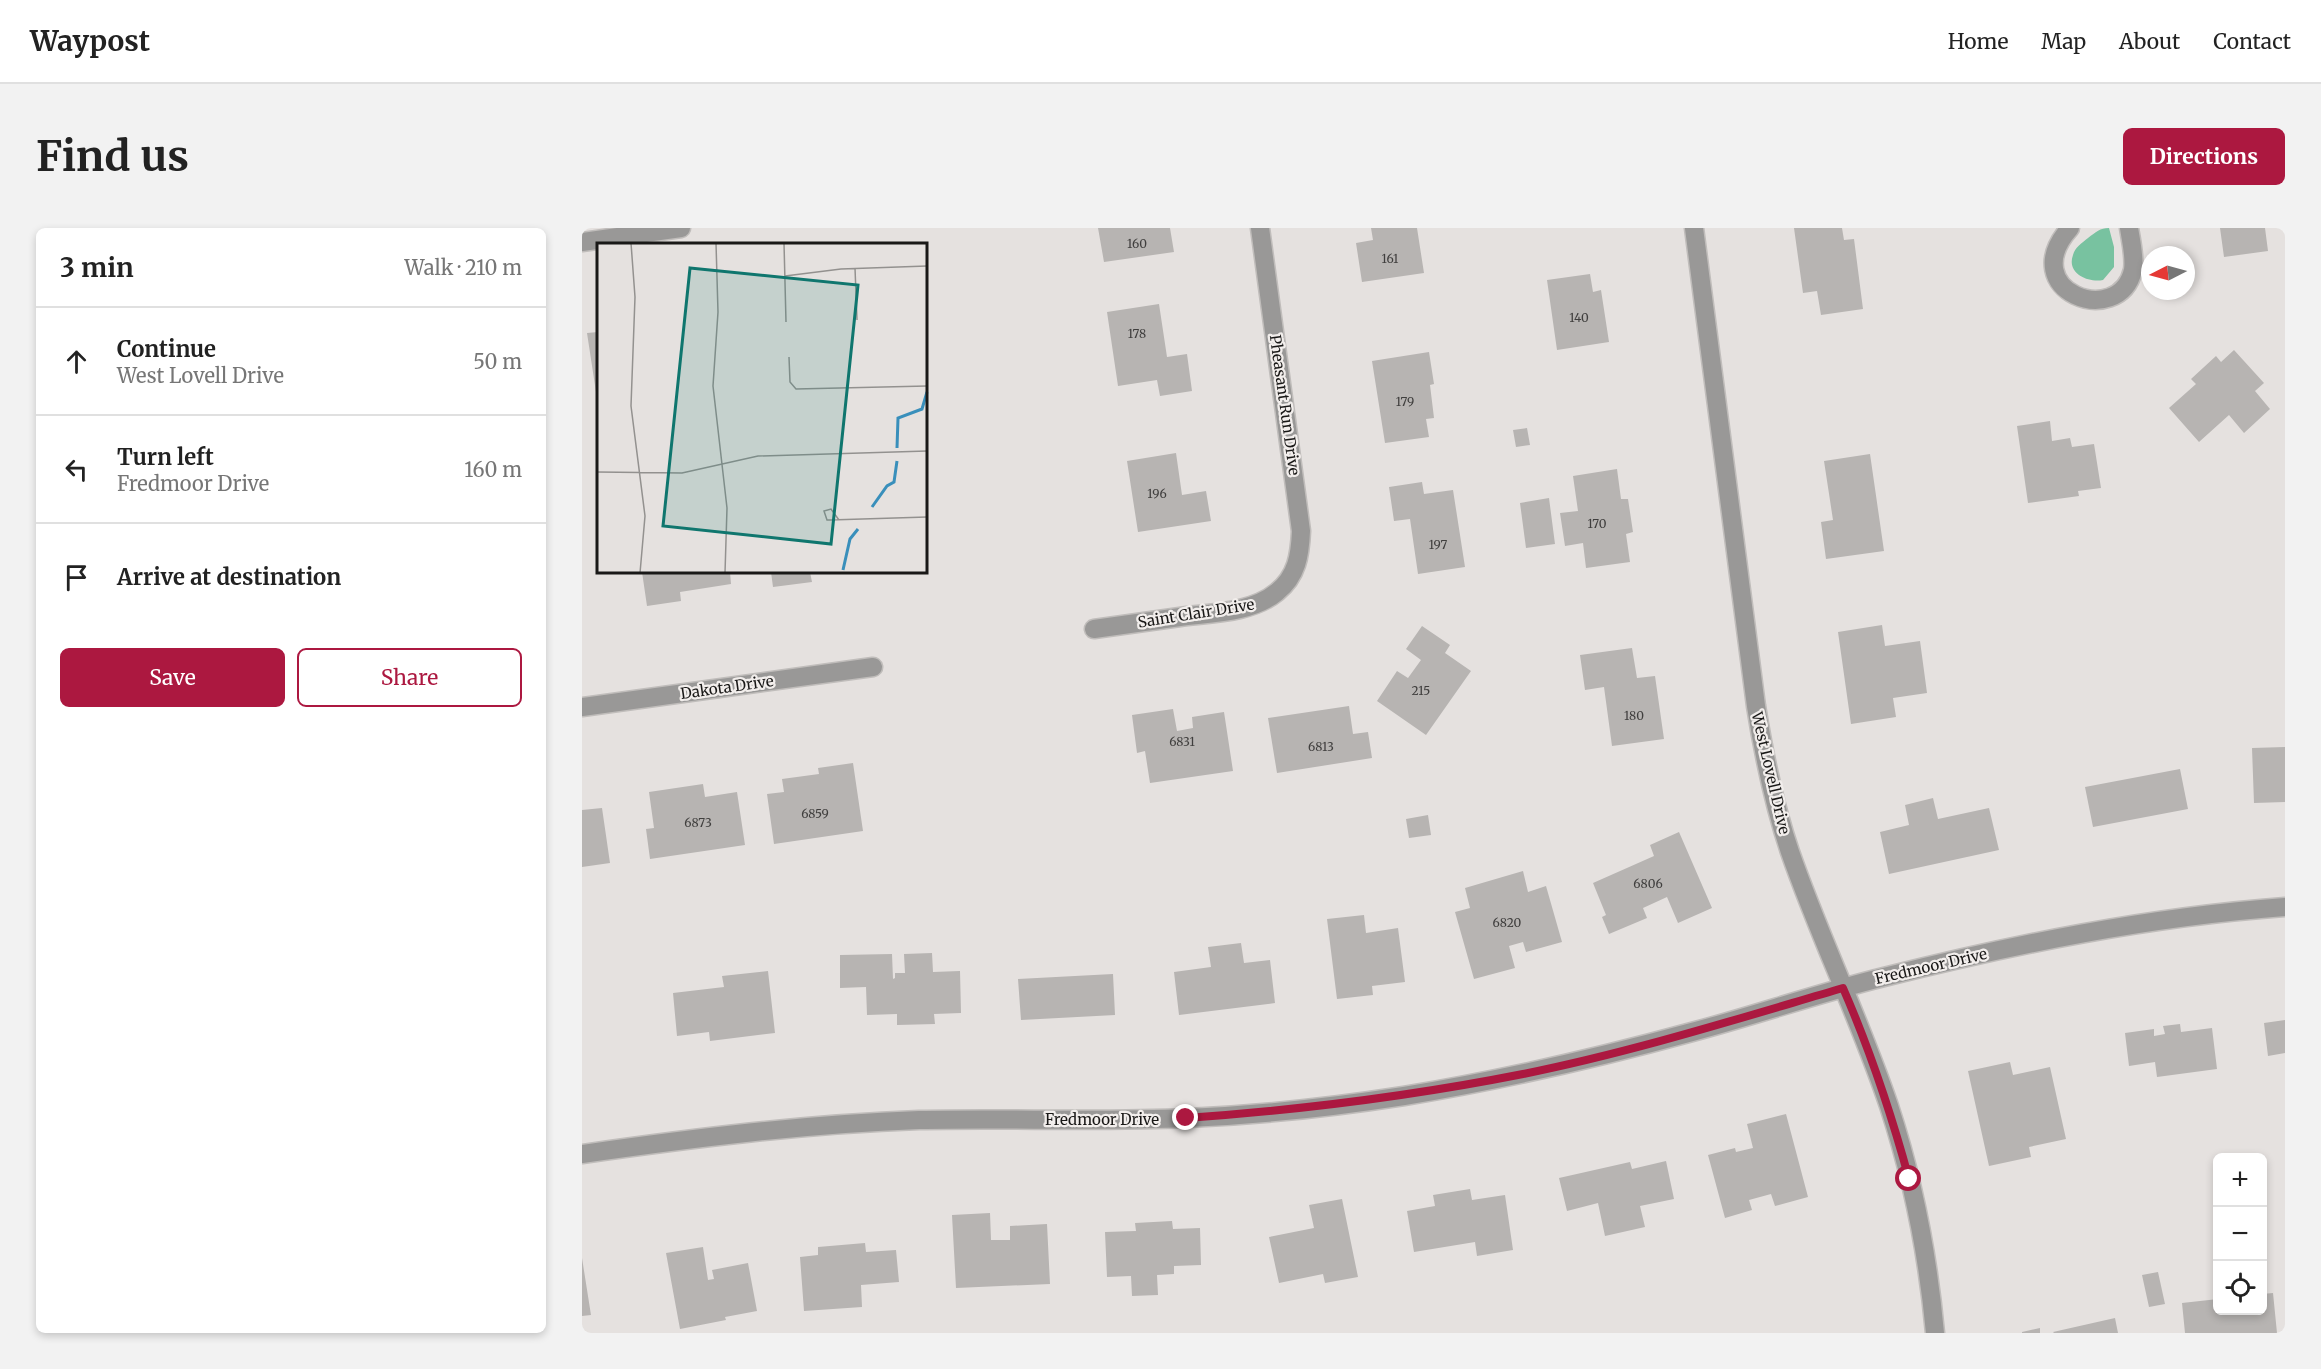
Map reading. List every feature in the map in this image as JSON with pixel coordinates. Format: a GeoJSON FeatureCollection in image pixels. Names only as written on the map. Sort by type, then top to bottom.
{"type":"FeatureCollection","features":[{"type":"Feature","properties":{"kind":"street"},"geometry":{"type":"LineString","coordinates":[[582,242],[681,228]]}},
{"type":"Feature","properties":{"kind":"street","name":"Pheasant Run Drive"},"geometry":{"type":"LineString","coordinates":[[1260,228],[1302,531],[1299,558],[1289,579]]}},
{"type":"Feature","properties":{"kind":"street","name":"West Lovell Drive"},"geometry":{"type":"LineString","coordinates":[[1694,228],[1755,706],[1765,759],[1775,804],[1790,852],[1861,1030],[1889,1108],[1909,1179],[1922,1244],[1935,1333]]}},
{"type":"Feature","properties":{"kind":"street"},"geometry":{"type":"LineString","coordinates":[[2070,228],[2056,247],[2055,270],[2060,282],[2074,295],[2099,301],[2121,290],[2130,279],[2133,267],[2129,228]]}},
{"type":"Feature","properties":{"kind":"street","name":"Saint Clair Drive"},"geometry":{"type":"LineString","coordinates":[[1094,629],[1235,610],[1262,602],[1277,592],[1289,579]]}},
{"type":"Feature","properties":{"kind":"street","name":"Dakota Drive"},"geometry":{"type":"LineString","coordinates":[[582,707],[873,667]]}},
{"type":"Feature","properties":{"kind":"street","name":"Fredmoor Drive"},"geometry":{"type":"LineString","coordinates":[[582,1154],[764,1130],[850,1123],[965,1119],[1186,1118],[1335,1105],[1463,1085],[1584,1060],[1696,1031],[1843,988],[1962,959],[2124,925],[2218,912],[2285,907]]}},
{"type":"Feature","properties":{"kind":"green space"},"geometry":{"type":"Polygon","coordinates":[[[2109,228],[2114,247],[2114,267],[2103,280],[2091,280],[2080,276],[2072,262],[2075,250],[2096,232],[2109,228]]]}},
{"type":"Feature","properties":{"kind":"building"},"geometry":{"type":"Polygon","coordinates":[[[1098,228],[1170,228],[1174,252],[1104,262],[1098,228]]]}},
{"type":"Feature","properties":{"kind":"building"},"geometry":{"type":"Polygon","coordinates":[[[1371,228],[1417,228],[1424,273],[1362,282],[1356,243],[1373,240],[1371,228]]]}},
{"type":"Feature","properties":{"kind":"building"},"geometry":{"type":"Polygon","coordinates":[[[1794,228],[1842,228],[1844,240],[1854,239],[1863,309],[1821,315],[1817,291],[1803,293],[1794,228]]]}},
{"type":"Feature","properties":{"kind":"building"},"geometry":{"type":"Polygon","coordinates":[[[2220,228],[2265,228],[2268,251],[2224,257],[2220,228]]]}},
{"type":"Feature","properties":{"kind":"building"},"geometry":{"type":"Polygon","coordinates":[[[1590,274],[1593,292],[1601,290],[1609,342],[1557,350],[1547,280],[1590,274]]]}},
{"type":"Feature","properties":{"kind":"building"},"geometry":{"type":"Polygon","coordinates":[[[1159,304],[1167,357],[1187,354],[1192,391],[1160,396],[1157,380],[1118,386],[1107,312],[1159,304]]]}},
{"type":"Feature","properties":{"kind":"building"},"geometry":{"type":"Polygon","coordinates":[[[597,332],[596,392],[587,333],[597,332]]]}},
{"type":"Feature","properties":{"kind":"building"},"geometry":{"type":"Polygon","coordinates":[[[2234,350],[2264,383],[2255,391],[2270,409],[2244,433],[2229,415],[2199,442],[2169,408],[2196,384],[2191,379],[2216,356],[2221,362],[2234,350]]]}},
{"type":"Feature","properties":{"kind":"building"},"geometry":{"type":"Polygon","coordinates":[[[1429,352],[1434,384],[1430,385],[1434,418],[1426,419],[1429,437],[1385,443],[1372,361],[1429,352]]]}},
{"type":"Feature","properties":{"kind":"building"},"geometry":{"type":"Polygon","coordinates":[[[2050,421],[2052,441],[2070,438],[2072,447],[2094,444],[2101,488],[2078,491],[2079,496],[2028,503],[2017,426],[2050,421]]]}},
{"type":"Feature","properties":{"kind":"building"},"geometry":{"type":"Polygon","coordinates":[[[1527,428],[1530,445],[1516,447],[1513,430],[1527,428]]]}},
{"type":"Feature","properties":{"kind":"building"},"geometry":{"type":"Polygon","coordinates":[[[1176,453],[1182,495],[1206,491],[1211,521],[1138,532],[1127,461],[1176,453]]]}},
{"type":"Feature","properties":{"kind":"building"},"geometry":{"type":"Polygon","coordinates":[[[1870,454],[1884,551],[1826,559],[1821,522],[1833,520],[1824,461],[1870,454]]]}},
{"type":"Feature","properties":{"kind":"building"},"geometry":{"type":"Polygon","coordinates":[[[1617,469],[1621,499],[1628,499],[1633,532],[1626,534],[1630,562],[1586,568],[1583,543],[1565,546],[1560,513],[1578,511],[1573,476],[1617,469]]]}},
{"type":"Feature","properties":{"kind":"building"},"geometry":{"type":"Polygon","coordinates":[[[1422,482],[1424,494],[1453,490],[1465,567],[1418,574],[1410,519],[1394,521],[1389,487],[1422,482]]]}},
{"type":"Feature","properties":{"kind":"building"},"geometry":{"type":"Polygon","coordinates":[[[1549,498],[1555,544],[1526,548],[1520,503],[1549,498]]]}},
{"type":"Feature","properties":{"kind":"building"},"geometry":{"type":"Polygon","coordinates":[[[642,573],[730,573],[731,584],[680,592],[681,601],[647,606],[642,573]]]}},
{"type":"Feature","properties":{"kind":"building"},"geometry":{"type":"Polygon","coordinates":[[[771,573],[810,573],[812,582],[773,587],[771,573]]]}},
{"type":"Feature","properties":{"kind":"building"},"geometry":{"type":"Polygon","coordinates":[[[1882,625],[1885,646],[1920,641],[1927,693],[1893,698],[1896,717],[1851,724],[1838,632],[1882,625]]]}},
{"type":"Feature","properties":{"kind":"building"},"geometry":{"type":"Polygon","coordinates":[[[1422,626],[1450,645],[1445,653],[1471,671],[1426,735],[1377,701],[1397,671],[1408,678],[1421,660],[1406,649],[1422,626]]]}},
{"type":"Feature","properties":{"kind":"building"},"geometry":{"type":"Polygon","coordinates":[[[1632,648],[1637,678],[1655,676],[1664,739],[1612,746],[1604,687],[1585,690],[1580,655],[1632,648]]]}},
{"type":"Feature","properties":{"kind":"building"},"geometry":{"type":"Polygon","coordinates":[[[1349,706],[1353,734],[1368,732],[1372,758],[1277,773],[1268,718],[1349,706]]]}},
{"type":"Feature","properties":{"kind":"building"},"geometry":{"type":"Polygon","coordinates":[[[1173,709],[1177,731],[1193,728],[1192,717],[1224,712],[1233,771],[1150,783],[1145,751],[1137,753],[1132,715],[1173,709]]]}},
{"type":"Feature","properties":{"kind":"building"},"geometry":{"type":"Polygon","coordinates":[[[2285,747],[2285,802],[2254,803],[2252,748],[2285,747]]]}},
{"type":"Feature","properties":{"kind":"building"},"geometry":{"type":"Polygon","coordinates":[[[853,763],[863,831],[774,844],[767,794],[784,792],[782,779],[819,774],[818,768],[853,763]]]}},
{"type":"Feature","properties":{"kind":"building"},"geometry":{"type":"Polygon","coordinates":[[[2180,769],[2188,809],[2093,827],[2085,787],[2180,769]]]}},
{"type":"Feature","properties":{"kind":"building"},"geometry":{"type":"Polygon","coordinates":[[[703,784],[705,797],[737,792],[745,845],[650,859],[646,829],[654,828],[649,792],[703,784]]]}},
{"type":"Feature","properties":{"kind":"building"},"geometry":{"type":"Polygon","coordinates":[[[1933,798],[1938,819],[1989,808],[1999,850],[1889,874],[1880,832],[1909,825],[1905,805],[1933,798]]]}},
{"type":"Feature","properties":{"kind":"building"},"geometry":{"type":"Polygon","coordinates":[[[602,808],[610,863],[582,867],[582,810],[602,808]]]}},
{"type":"Feature","properties":{"kind":"building"},"geometry":{"type":"Polygon","coordinates":[[[1428,815],[1431,835],[1409,838],[1406,819],[1428,815]]]}},
{"type":"Feature","properties":{"kind":"building"},"geometry":{"type":"Polygon","coordinates":[[[1679,832],[1712,908],[1678,923],[1667,897],[1643,908],[1647,918],[1609,934],[1602,917],[1606,915],[1593,883],[1654,856],[1650,845],[1679,832]]]}},
{"type":"Feature","properties":{"kind":"building"},"geometry":{"type":"Polygon","coordinates":[[[1523,871],[1528,892],[1546,886],[1562,942],[1526,952],[1523,942],[1509,946],[1515,968],[1474,979],[1455,912],[1470,908],[1465,888],[1523,871]]]}},
{"type":"Feature","properties":{"kind":"building"},"geometry":{"type":"Polygon","coordinates":[[[1364,915],[1366,933],[1398,928],[1405,982],[1372,986],[1373,995],[1337,999],[1327,919],[1364,915]]]}},
{"type":"Feature","properties":{"kind":"building"},"geometry":{"type":"Polygon","coordinates":[[[1241,943],[1244,963],[1270,960],[1275,1003],[1179,1015],[1174,972],[1211,967],[1208,947],[1241,943]]]}},
{"type":"Feature","properties":{"kind":"building"},"geometry":{"type":"Polygon","coordinates":[[[932,953],[933,972],[960,971],[961,1013],[934,1014],[935,1024],[897,1025],[897,1014],[867,1015],[866,987],[840,988],[840,955],[892,954],[893,979],[895,973],[905,973],[904,954],[932,953]]]}},
{"type":"Feature","properties":{"kind":"building"},"geometry":{"type":"Polygon","coordinates":[[[768,971],[775,1033],[710,1041],[709,1032],[677,1036],[673,993],[724,987],[722,976],[768,971]]]}},
{"type":"Feature","properties":{"kind":"building"},"geometry":{"type":"Polygon","coordinates":[[[1113,974],[1115,1015],[1021,1020],[1018,979],[1113,974]]]}},
{"type":"Feature","properties":{"kind":"building"},"geometry":{"type":"Polygon","coordinates":[[[2285,1020],[2285,1053],[2268,1056],[2264,1023],[2285,1020]]]}},
{"type":"Feature","properties":{"kind":"building"},"geometry":{"type":"Polygon","coordinates":[[[2180,1024],[2181,1032],[2212,1028],[2217,1069],[2157,1077],[2155,1062],[2129,1066],[2125,1033],[2154,1029],[2154,1036],[2165,1034],[2163,1026],[2180,1024]]]}},
{"type":"Feature","properties":{"kind":"building"},"geometry":{"type":"Polygon","coordinates":[[[2010,1062],[2013,1075],[2050,1067],[2066,1139],[2029,1147],[2031,1157],[1989,1166],[1968,1071],[2010,1062]]]}},
{"type":"Feature","properties":{"kind":"building"},"geometry":{"type":"Polygon","coordinates":[[[1786,1114],[1808,1197],[1775,1206],[1771,1194],[1749,1200],[1752,1210],[1725,1218],[1708,1155],[1735,1148],[1736,1152],[1753,1148],[1747,1124],[1786,1114]]]}},
{"type":"Feature","properties":{"kind":"building"},"geometry":{"type":"Polygon","coordinates":[[[1666,1161],[1674,1199],[1640,1206],[1645,1227],[1605,1236],[1598,1203],[1567,1211],[1559,1178],[1630,1162],[1632,1169],[1666,1161]]]}},
{"type":"Feature","properties":{"kind":"building"},"geometry":{"type":"Polygon","coordinates":[[[1470,1189],[1472,1200],[1505,1195],[1513,1250],[1477,1256],[1475,1242],[1414,1252],[1407,1211],[1435,1206],[1433,1195],[1470,1189]]]}},
{"type":"Feature","properties":{"kind":"building"},"geometry":{"type":"Polygon","coordinates":[[[1342,1199],[1358,1277],[1325,1283],[1323,1274],[1279,1283],[1269,1237],[1314,1228],[1309,1205],[1342,1199]]]}},
{"type":"Feature","properties":{"kind":"building"},"geometry":{"type":"Polygon","coordinates":[[[990,1213],[991,1240],[1010,1240],[1010,1226],[1047,1224],[1050,1284],[956,1288],[952,1215],[990,1213]]]}},
{"type":"Feature","properties":{"kind":"building"},"geometry":{"type":"Polygon","coordinates":[[[1172,1221],[1173,1229],[1200,1228],[1201,1265],[1174,1266],[1174,1274],[1157,1275],[1158,1295],[1132,1296],[1131,1276],[1107,1277],[1105,1232],[1136,1231],[1135,1223],[1172,1221]]]}},
{"type":"Feature","properties":{"kind":"building"},"geometry":{"type":"Polygon","coordinates":[[[865,1243],[866,1252],[896,1250],[899,1282],[861,1285],[862,1307],[804,1311],[800,1257],[818,1255],[818,1247],[865,1243]]]}},
{"type":"Feature","properties":{"kind":"building"},"geometry":{"type":"Polygon","coordinates":[[[703,1247],[708,1280],[714,1279],[712,1270],[748,1263],[757,1311],[680,1329],[666,1253],[703,1247]]]}},
{"type":"Feature","properties":{"kind":"building"},"geometry":{"type":"Polygon","coordinates":[[[582,1258],[591,1315],[582,1316],[582,1258]]]}},
{"type":"Feature","properties":{"kind":"building"},"geometry":{"type":"Polygon","coordinates":[[[2158,1272],[2165,1304],[2149,1307],[2142,1275],[2158,1272]]]}},
{"type":"Feature","properties":{"kind":"building"},"geometry":{"type":"Polygon","coordinates":[[[2273,1293],[2277,1333],[2185,1333],[2182,1303],[2213,1300],[2213,1315],[2267,1315],[2267,1294],[2273,1293]]]}},
{"type":"Feature","properties":{"kind":"building"},"geometry":{"type":"Polygon","coordinates":[[[2115,1318],[2118,1333],[2053,1332],[2115,1318]]]}},
{"type":"Feature","properties":{"kind":"building"},"geometry":{"type":"Polygon","coordinates":[[[2040,1328],[2040,1333],[2022,1333],[2022,1332],[2040,1328]]]}},
{"type":"Feature","properties":{"kind":"route"},"geometry":{"type":"LineString","coordinates":[[1186,1118],[1335,1105],[1525,1074],[1639,1047],[1843,988],[1889,1108],[1909,1179]]}}]}
